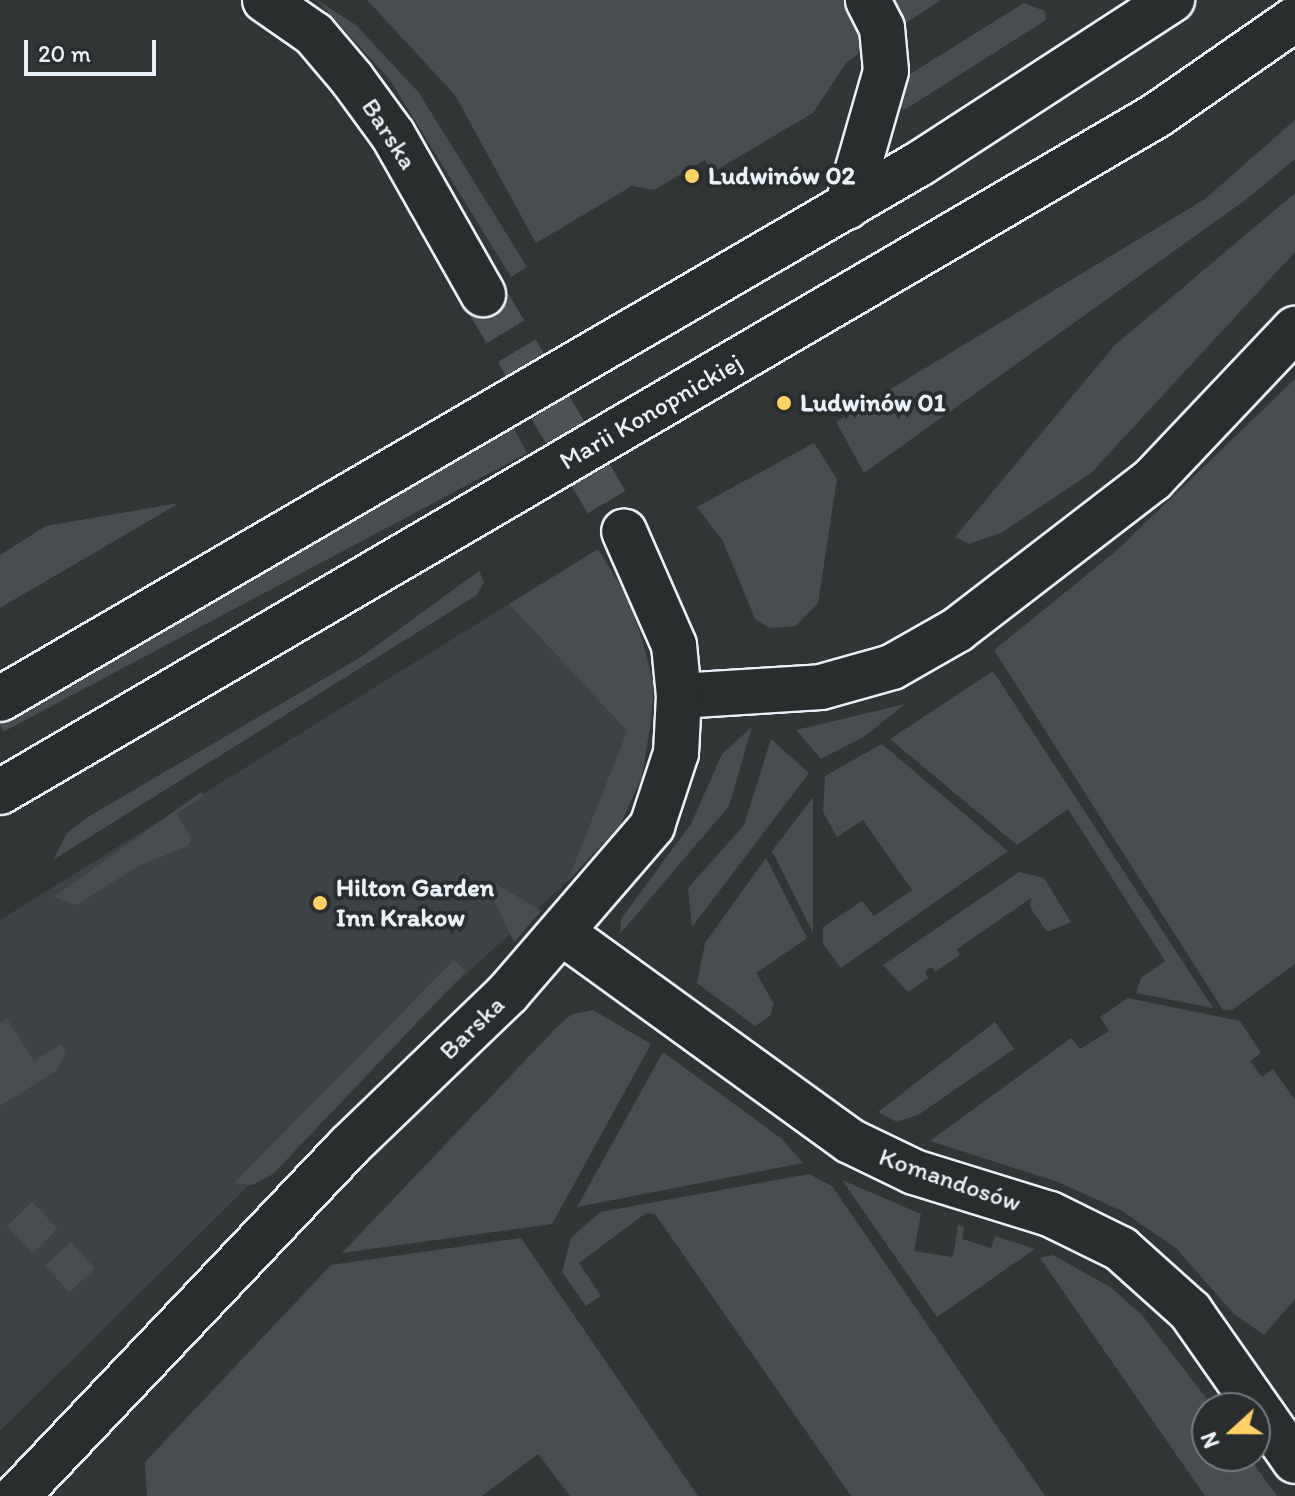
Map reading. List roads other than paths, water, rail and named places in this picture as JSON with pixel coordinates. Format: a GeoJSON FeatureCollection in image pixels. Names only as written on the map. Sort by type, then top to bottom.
{"type":"FeatureCollection","features":[{"type":"Feature","properties":{"kind":"street","name":"Barska"},"geometry":{"type":"LineString","coordinates":[[265,0],[314,34],[352,79],[393,135],[483,294]]}},
{"type":"Feature","properties":{"kind":"street"},"geometry":{"type":"LineString","coordinates":[[847,207],[886,71],[882,28],[868,0]]}},
{"type":"Feature","properties":{"kind":"street"},"geometry":{"type":"LineString","coordinates":[[0,699],[847,207],[1152,3]]}},
{"type":"Feature","properties":{"kind":"street","name":"Marii Konopnickiej"},"geometry":{"type":"LineString","coordinates":[[0,792],[1144,123],[1295,19]]}},
{"type":"Feature","properties":{"kind":"street"},"geometry":{"type":"LineString","coordinates":[[679,696],[821,687],[892,667],[957,630],[1153,479],[1295,329]]}},
{"type":"Feature","properties":{"kind":"street","name":"Barska"},"geometry":{"type":"LineString","coordinates":[[17,1496],[65,1443],[564,934],[652,826],[676,753],[679,696],[674,645],[624,531]]}},
{"type":"Feature","properties":{"kind":"street","name":"Komandosów"},"geometry":{"type":"LineString","coordinates":[[564,934],[850,1141],[914,1172],[1050,1214],[1121,1249],[1190,1311],[1295,1461]]}},
{"type":"Feature","properties":{"kind":"street","name":"Barska"},"geometry":{"type":"LineString","coordinates":[[0,1494],[65,1443]]}},
{"type":"Feature","properties":{"kind":"tunnel"},"geometry":{"type":"LineString","coordinates":[[483,294],[624,531]]}},
{"type":"Feature","properties":{"kind":"place","name":"Ludwinów 02"},"geometry":{"type":"Point","coordinates":[692,176]}},
{"type":"Feature","properties":{"kind":"place","name":"Ludwinów 01"},"geometry":{"type":"Point","coordinates":[784,403]}},
{"type":"Feature","properties":{"kind":"place","name":"Hilton Garden Inn Krakow"},"geometry":{"type":"Point","coordinates":[320,903]}}]}
